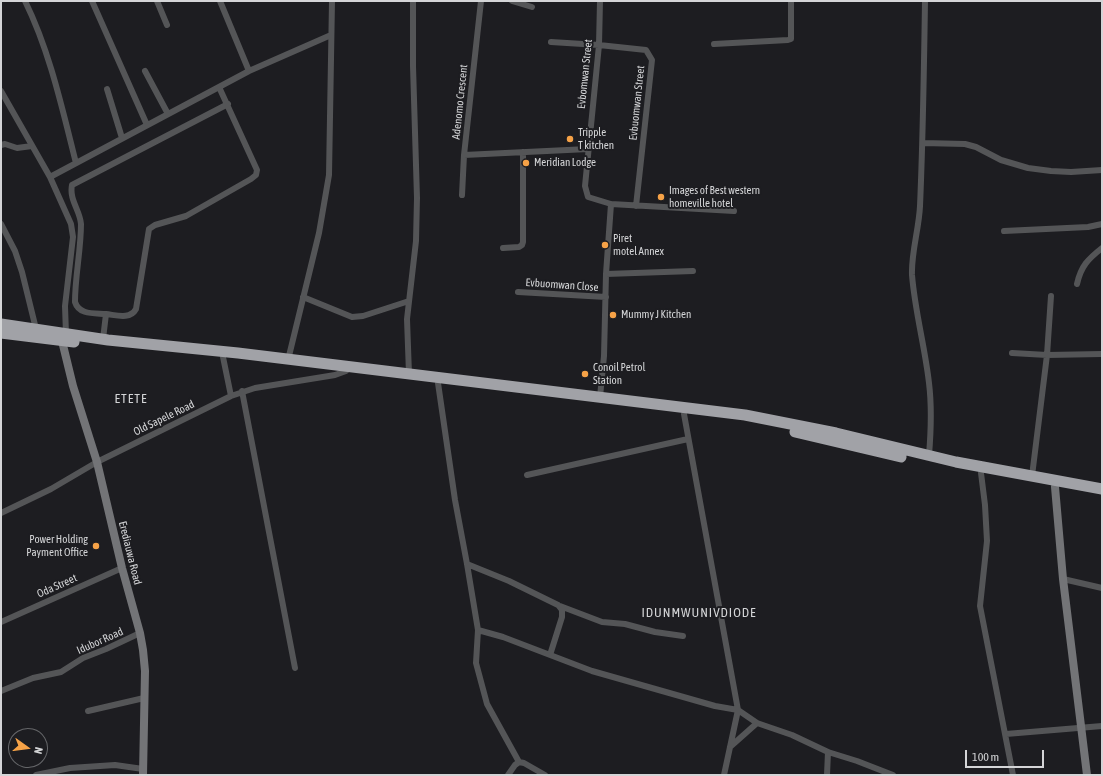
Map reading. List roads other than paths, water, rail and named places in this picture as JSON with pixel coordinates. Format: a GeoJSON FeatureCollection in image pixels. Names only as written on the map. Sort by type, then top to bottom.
{"type":"FeatureCollection","features":[{"type":"Feature","properties":{"kind":"highway"},"geometry":{"type":"LineString","coordinates":[[1,324],[36,329],[64,337],[346,371],[472,389],[684,414],[746,423],[835,437],[1102,489]]}},
{"type":"Feature","properties":{"kind":"highway"},"geometry":{"type":"LineString","coordinates":[[1,333],[104,339],[243,353],[288,360],[745,415],[835,437],[864,449],[981,473],[1102,495]]}},
{"type":"Feature","properties":{"kind":"street"},"geometry":{"type":"LineString","coordinates":[[25,1],[36,23],[55,78],[76,163]]}},
{"type":"Feature","properties":{"kind":"street"},"geometry":{"type":"LineString","coordinates":[[92,1],[147,125]]}},
{"type":"Feature","properties":{"kind":"street"},"geometry":{"type":"LineString","coordinates":[[157,1],[167,25]]}},
{"type":"Feature","properties":{"kind":"street"},"geometry":{"type":"LineString","coordinates":[[220,1],[249,71]]}},
{"type":"Feature","properties":{"kind":"street"},"geometry":{"type":"LineString","coordinates":[[288,360],[319,233],[329,175],[332,106],[332,1]]}},
{"type":"Feature","properties":{"kind":"street"},"geometry":{"type":"LineString","coordinates":[[409,374],[407,328],[416,241],[417,198],[413,66],[413,1]]}},
{"type":"Feature","properties":{"kind":"street","name":"Adenomo Crescent"},"geometry":{"type":"LineString","coordinates":[[481,1],[464,155],[588,149]]}},
{"type":"Feature","properties":{"kind":"street"},"geometry":{"type":"LineString","coordinates":[[512,1],[532,7]]}},
{"type":"Feature","properties":{"kind":"street","name":"Evbomwan Street"},"geometry":{"type":"LineString","coordinates":[[600,1],[599,45],[585,186],[588,197],[612,204],[734,211]]}},
{"type":"Feature","properties":{"kind":"street"},"geometry":{"type":"LineString","coordinates":[[714,44],[791,39],[790,1]]}},
{"type":"Feature","properties":{"kind":"street"},"geometry":{"type":"LineString","coordinates":[[925,1],[919,216],[912,275],[929,383],[931,422],[929,455]]}},
{"type":"Feature","properties":{"kind":"street"},"geometry":{"type":"LineString","coordinates":[[50,177],[249,71],[331,35]]}},
{"type":"Feature","properties":{"kind":"street","name":"Evbuomwan Street"},"geometry":{"type":"LineString","coordinates":[[551,42],[646,50],[652,60],[636,206]]}},
{"type":"Feature","properties":{"kind":"street"},"geometry":{"type":"LineString","coordinates":[[145,71],[168,114]]}},
{"type":"Feature","properties":{"kind":"street"},"geometry":{"type":"LineString","coordinates":[[219,87],[228,104],[252,157],[257,170],[256,175],[186,216],[155,225],[149,229],[136,309],[129,316],[82,312],[76,307],[75,302],[81,222],[72,198],[72,185],[228,104]]}},
{"type":"Feature","properties":{"kind":"street"},"geometry":{"type":"LineString","coordinates":[[107,89],[122,138]]}},
{"type":"Feature","properties":{"kind":"street"},"geometry":{"type":"LineString","coordinates":[[1,91],[50,177],[71,224],[73,237],[65,306],[64,337]]}},
{"type":"Feature","properties":{"kind":"street"},"geometry":{"type":"LineString","coordinates":[[922,143],[965,144],[976,147],[1001,160],[1028,168],[1071,172],[1102,170]]}},
{"type":"Feature","properties":{"kind":"street"},"geometry":{"type":"LineString","coordinates":[[1,145],[5,144],[17,148],[32,146]]}},
{"type":"Feature","properties":{"kind":"street"},"geometry":{"type":"LineString","coordinates":[[503,248],[520,247],[523,242],[524,152]]}},
{"type":"Feature","properties":{"kind":"street"},"geometry":{"type":"LineString","coordinates":[[462,195],[464,155]]}},
{"type":"Feature","properties":{"kind":"street"},"geometry":{"type":"LineString","coordinates":[[600,397],[604,356],[606,274],[612,204]]}},
{"type":"Feature","properties":{"kind":"street"},"geometry":{"type":"LineString","coordinates":[[1,224],[15,251],[22,272],[36,329]]}},
{"type":"Feature","properties":{"kind":"street"},"geometry":{"type":"LineString","coordinates":[[1004,231],[1088,228],[1102,224]]}},
{"type":"Feature","properties":{"kind":"street"},"geometry":{"type":"LineString","coordinates":[[1077,284],[1083,266],[1102,248]]}},
{"type":"Feature","properties":{"kind":"street"},"geometry":{"type":"LineString","coordinates":[[606,274],[693,271]]}},
{"type":"Feature","properties":{"kind":"street","name":"Evbuomwan Close"},"geometry":{"type":"LineString","coordinates":[[518,292],[606,298]]}},
{"type":"Feature","properties":{"kind":"street"},"geometry":{"type":"LineString","coordinates":[[1032,476],[1047,355],[1051,296]]}},
{"type":"Feature","properties":{"kind":"street"},"geometry":{"type":"LineString","coordinates":[[303,297],[352,317],[363,316],[409,301]]}},
{"type":"Feature","properties":{"kind":"street"},"geometry":{"type":"LineString","coordinates":[[104,339],[106,314]]}},
{"type":"Feature","properties":{"kind":"street","name":"Erediauwa Road"},"geometry":{"type":"LineString","coordinates":[[64,337],[73,386],[97,462],[122,568],[140,633],[144,657],[143,772]]}},
{"type":"Feature","properties":{"kind":"street"},"geometry":{"type":"LineString","coordinates":[[1012,353],[1047,355],[1102,354]]}},
{"type":"Feature","properties":{"kind":"street"},"geometry":{"type":"LineString","coordinates":[[223,357],[231,396]]}},
{"type":"Feature","properties":{"kind":"street","name":"Old Sapele Road"},"geometry":{"type":"LineString","coordinates":[[1,513],[51,489],[97,462],[242,391],[346,371]]}},
{"type":"Feature","properties":{"kind":"street"},"geometry":{"type":"LineString","coordinates":[[438,383],[455,500],[478,630],[476,663],[487,704],[519,762],[524,763],[545,775]]}},
{"type":"Feature","properties":{"kind":"street"},"geometry":{"type":"LineString","coordinates":[[242,391],[295,668]]}},
{"type":"Feature","properties":{"kind":"street"},"geometry":{"type":"LineString","coordinates":[[684,414],[738,710],[724,775]]}},
{"type":"Feature","properties":{"kind":"street"},"geometry":{"type":"LineString","coordinates":[[526,475],[688,439]]}},
{"type":"Feature","properties":{"kind":"street"},"geometry":{"type":"LineString","coordinates":[[981,473],[987,541],[980,606],[1013,775]]}},
{"type":"Feature","properties":{"kind":"street"},"geometry":{"type":"LineString","coordinates":[[1055,487],[1064,579],[1087,775]]}},
{"type":"Feature","properties":{"kind":"street"},"geometry":{"type":"LineString","coordinates":[[467,564],[509,581],[558,605],[602,622],[610,624],[619,623],[655,632],[683,636]]}},
{"type":"Feature","properties":{"kind":"street","name":"Oda Street"},"geometry":{"type":"LineString","coordinates":[[1,622],[122,568]]}},
{"type":"Feature","properties":{"kind":"street"},"geometry":{"type":"LineString","coordinates":[[1064,579],[1102,588]]}},
{"type":"Feature","properties":{"kind":"street"},"geometry":{"type":"LineString","coordinates":[[550,655],[562,617],[562,610],[558,605]]}},
{"type":"Feature","properties":{"kind":"street"},"geometry":{"type":"LineString","coordinates":[[478,630],[503,637],[592,671],[715,706],[738,710],[757,723],[792,735],[828,752],[893,775]]}},
{"type":"Feature","properties":{"kind":"street","name":"Idubor Road"},"geometry":{"type":"LineString","coordinates":[[1,691],[33,678],[61,672],[83,658],[140,633]]}},
{"type":"Feature","properties":{"kind":"street"},"geometry":{"type":"LineString","coordinates":[[88,710],[144,698]]}},
{"type":"Feature","properties":{"kind":"street"},"geometry":{"type":"LineString","coordinates":[[730,747],[757,723]]}},
{"type":"Feature","properties":{"kind":"street"},"geometry":{"type":"LineString","coordinates":[[1006,734],[1102,726]]}},
{"type":"Feature","properties":{"kind":"street"},"geometry":{"type":"LineString","coordinates":[[827,775],[828,752]]}},
{"type":"Feature","properties":{"kind":"street"},"geometry":{"type":"LineString","coordinates":[[508,775],[519,762]]}},
{"type":"Feature","properties":{"kind":"street"},"geometry":{"type":"LineString","coordinates":[[36,775],[70,768],[115,765],[143,772]]}},
{"type":"Feature","properties":{"kind":"place","name":"Tripple T kitchen"},"geometry":{"type":"Point","coordinates":[570,139]}},
{"type":"Feature","properties":{"kind":"place","name":"Meridian Lodge"},"geometry":{"type":"Point","coordinates":[526,163]}},
{"type":"Feature","properties":{"kind":"place","name":"Images of Best western homeville hotel"},"geometry":{"type":"Point","coordinates":[661,197]}},
{"type":"Feature","properties":{"kind":"place","name":"Piret motel Annex"},"geometry":{"type":"Point","coordinates":[605,245]}},
{"type":"Feature","properties":{"kind":"place","name":"Mummy J Kitchen"},"geometry":{"type":"Point","coordinates":[613,315]}},
{"type":"Feature","properties":{"kind":"place","name":"Conoil Petrol Station"},"geometry":{"type":"Point","coordinates":[585,374]}},
{"type":"Feature","properties":{"kind":"place","name":"Power Holding Payment Office"},"geometry":{"type":"Point","coordinates":[96,546]}},
{"type":"Feature","properties":{"kind":"district","name":"ETETE"},"geometry":{"type":"Point","coordinates":[131,399]}},
{"type":"Feature","properties":{"kind":"district","name":"IDUNMWUNIVDIODE"},"geometry":{"type":"Point","coordinates":[699,613]}}]}
